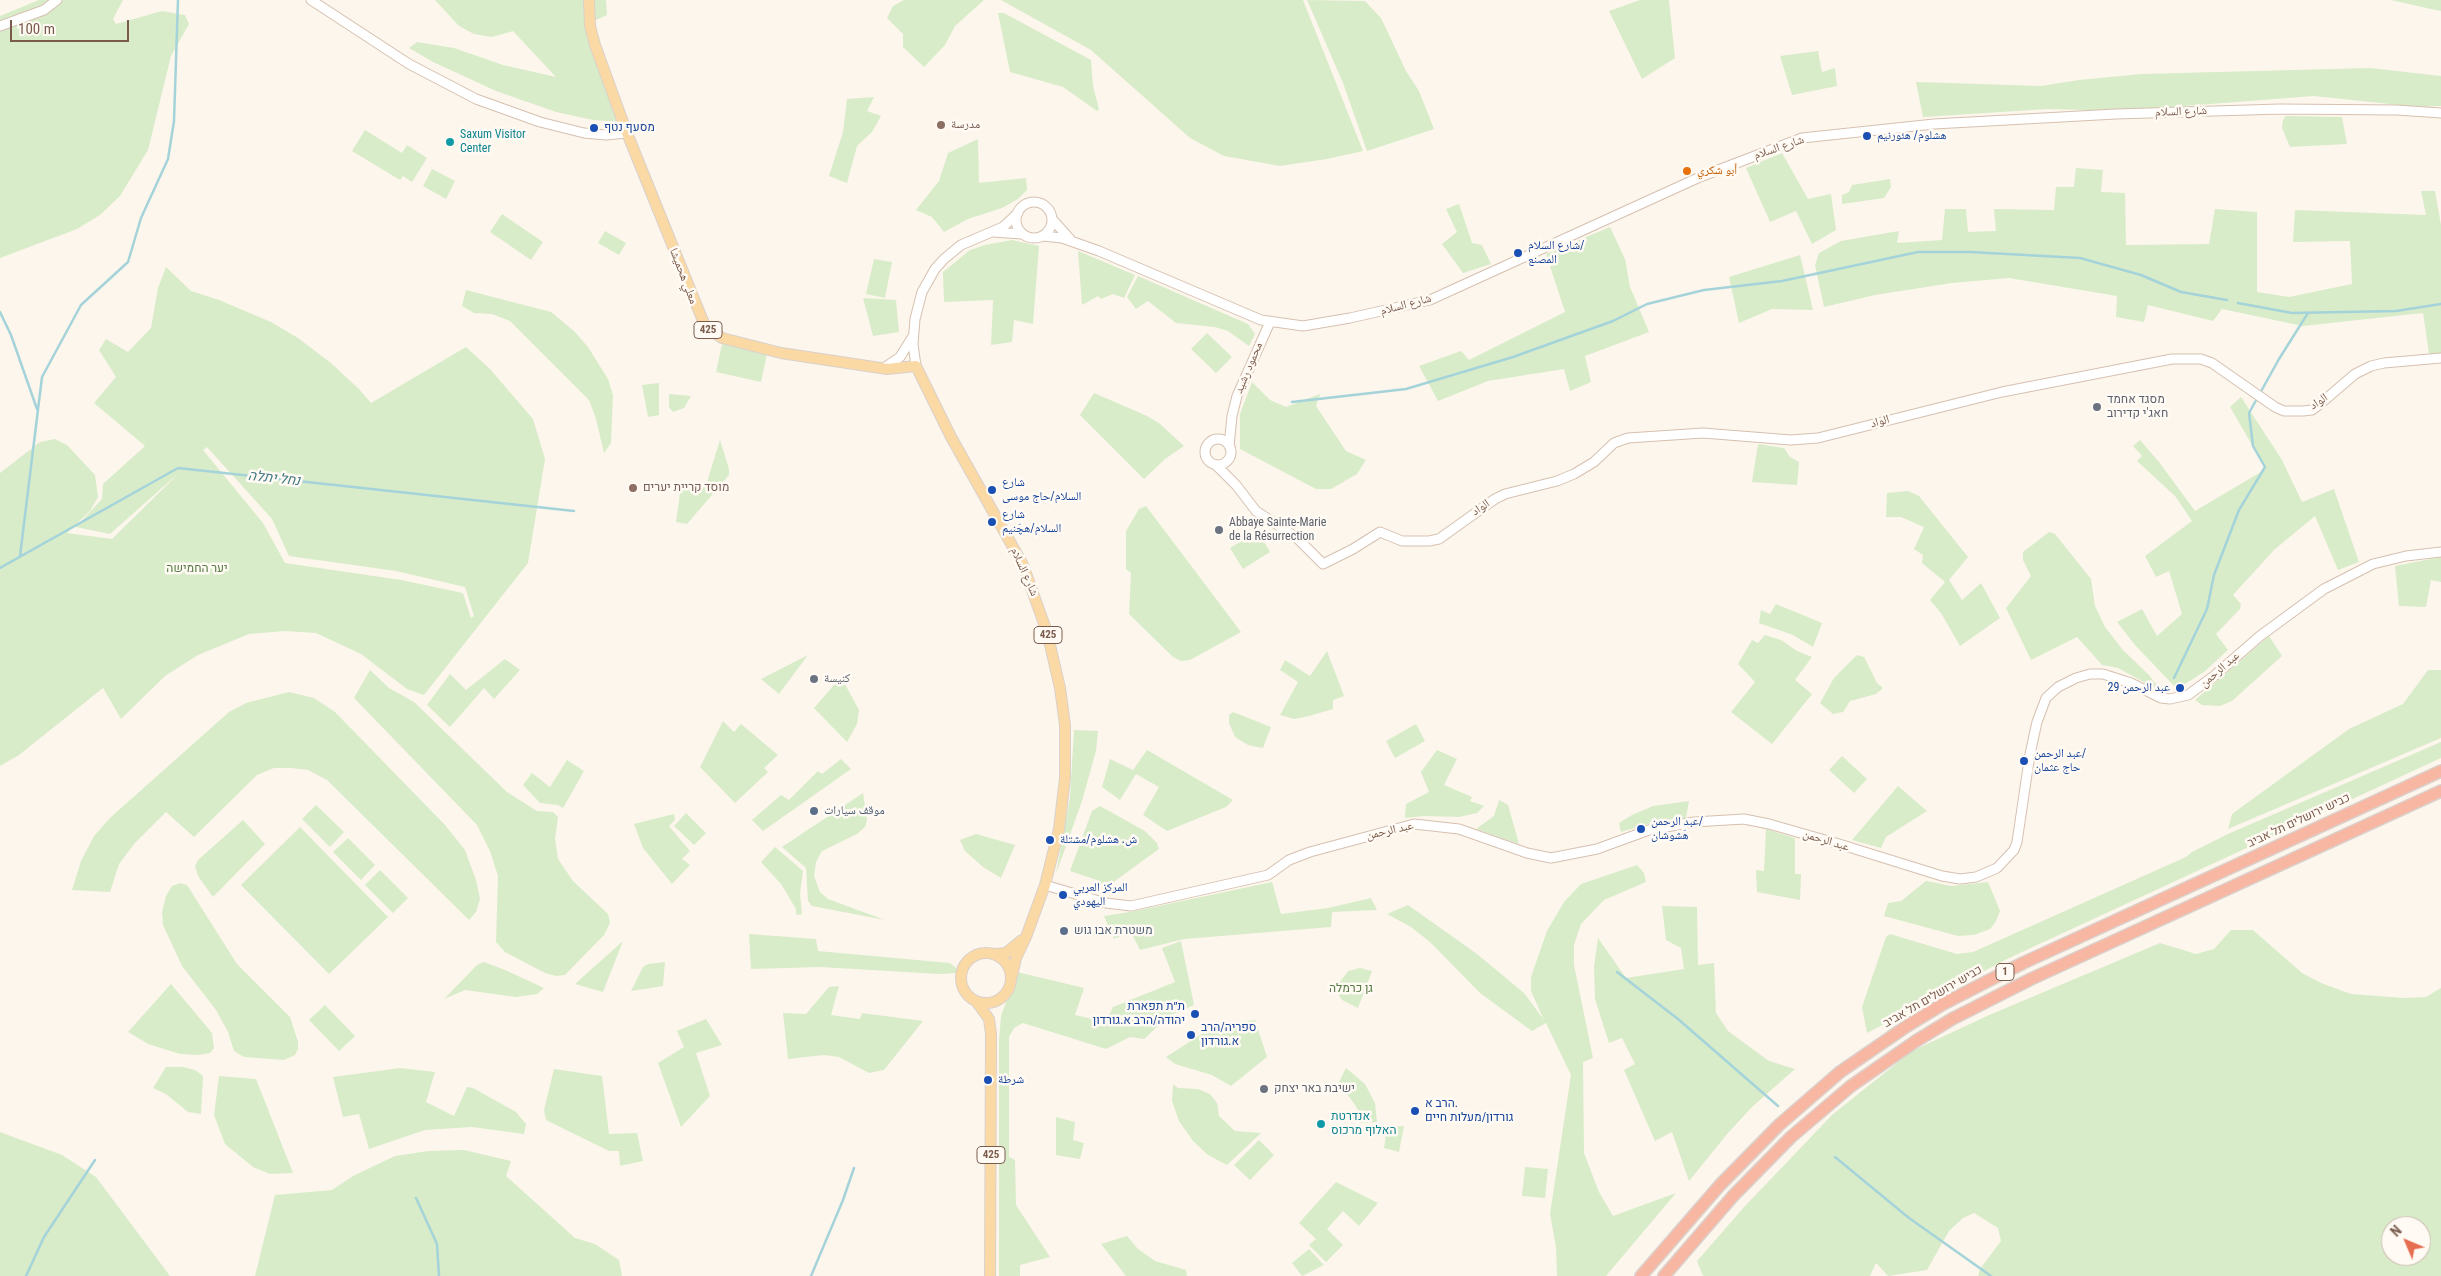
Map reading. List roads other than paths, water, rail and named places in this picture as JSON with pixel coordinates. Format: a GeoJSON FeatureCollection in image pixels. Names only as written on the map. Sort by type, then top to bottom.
{"type":"FeatureCollection","features":[{"type":"Feature","properties":{"kind":"highway","name":"כביש ירושלים תל אביב"},"geometry":{"type":"LineString","coordinates":[[1641,1276],[1720,1185],[1779,1125],[1840,1072],[1907,1026],[1951,1000],[2023,963],[2441,771]]}},
{"type":"Feature","properties":{"kind":"highway","name":"1"},"geometry":{"type":"LineString","coordinates":[[1664,1276],[1733,1196],[1791,1138],[1851,1086],[1916,1040],[1952,1019],[2023,983],[2441,791]]}},
{"type":"Feature","properties":{"kind":"main road","name":"425"},"geometry":{"type":"LineString","coordinates":[[590,0],[592,35],[627,133]]}},
{"type":"Feature","properties":{"kind":"main road","name":"معلي هحميشا"},"geometry":{"type":"LineString","coordinates":[[627,133],[690,294],[701,320],[708,330],[730,340],[780,353],[883,369],[916,366]]}},
{"type":"Feature","properties":{"kind":"main road","name":"شارع السلام"},"geometry":{"type":"LineString","coordinates":[[916,366],[958,450],[1023,565],[1049,638],[1063,708],[1065,756],[1062,812],[1045,885],[1016,958],[1012,976]]}},
{"type":"Feature","properties":{"kind":"main road","name":"شارع السلام"},"geometry":{"type":"LineString","coordinates":[[995,954],[1012,949],[1021,941],[1029,929]]}},
{"type":"Feature","properties":{"kind":"main road","name":"425"},"geometry":{"type":"LineString","coordinates":[[990,1276],[991,1034],[989,1018],[976,1001],[965,991],[962,984],[963,968],[973,956],[980,953],[995,954]]}},
{"type":"Feature","properties":{"kind":"main road"},"geometry":{"type":"LineString","coordinates":[[995,954],[1007,963],[1012,976]]}},
{"type":"Feature","properties":{"kind":"main road","name":"425"},"geometry":{"type":"LineString","coordinates":[[991,1034],[994,1013],[1011,983],[1012,976]]}},
{"type":"Feature","properties":{"kind":"main road"},"geometry":{"type":"LineString","coordinates":[[976,1001],[991,1002],[1005,995]]}},
{"type":"Feature","properties":{"kind":"street"},"geometry":{"type":"LineString","coordinates":[[0,26],[44,10],[57,0]]}},
{"type":"Feature","properties":{"kind":"street"},"geometry":{"type":"LineString","coordinates":[[311,0],[415,68],[476,99],[540,122],[584,134],[606,135],[627,133]]}},
{"type":"Feature","properties":{"kind":"street","name":"شارع السلام"},"geometry":{"type":"LineString","coordinates":[[1044,236],[1074,242],[1270,322],[1303,326],[1430,300],[1700,177],[1802,138],[1934,124],[2103,115],[2275,110],[2389,110],[2441,113]]}},
{"type":"Feature","properties":{"kind":"street"},"geometry":{"type":"LineString","coordinates":[[1039,203],[1049,210],[1052,219],[1051,227],[1044,236],[1033,238],[1022,234],[1017,224],[1018,212],[1027,204],[1039,203]]}},
{"type":"Feature","properties":{"kind":"street","name":"شارع السلام"},"geometry":{"type":"LineString","coordinates":[[916,366],[913,338],[918,304],[935,269],[953,251],[1003,227],[1018,212]]}},
{"type":"Feature","properties":{"kind":"street","name":"شارع السلام"},"geometry":{"type":"LineString","coordinates":[[1052,219],[1074,242]]}},
{"type":"Feature","properties":{"kind":"street","name":"شارع السلام"},"geometry":{"type":"LineString","coordinates":[[986,234],[1022,234]]}},
{"type":"Feature","properties":{"kind":"street","name":"محمود رشيد"},"geometry":{"type":"LineString","coordinates":[[1229,446],[1232,416],[1240,386],[1270,322]]}},
{"type":"Feature","properties":{"kind":"street"},"geometry":{"type":"LineString","coordinates":[[883,369],[900,357],[913,338]]}},
{"type":"Feature","properties":{"kind":"street","name":"الواد"},"geometry":{"type":"LineString","coordinates":[[1236,484],[1256,511],[1296,537],[1323,564],[1353,550],[1380,532],[1402,541],[1440,539],[1495,499],[1505,494],[1557,481],[1574,474],[1594,462],[1614,443],[1628,438],[1703,433],[1791,440],[1818,438],[2002,392],[2148,362],[2190,358],[2201,359],[2221,368],[2267,402],[2284,411],[2303,411],[2312,410],[2355,374],[2371,366],[2384,363],[2441,358]]}},
{"type":"Feature","properties":{"kind":"street","name":"محمود رشيد"},"geometry":{"type":"LineString","coordinates":[[1216,439],[1232,416]]}},
{"type":"Feature","properties":{"kind":"street"},"geometry":{"type":"LineString","coordinates":[[1216,439],[1225,441],[1229,446],[1231,452],[1228,460],[1236,484],[1216,465],[1208,462],[1205,453],[1207,444],[1216,439]]}},
{"type":"Feature","properties":{"kind":"street"},"geometry":{"type":"LineString","coordinates":[[1216,465],[1228,460]]}},
{"type":"Feature","properties":{"kind":"street","name":"عبد الرحمن"},"geometry":{"type":"LineString","coordinates":[[1045,885],[1106,903],[1131,906],[1268,875],[1290,860],[1304,855],[1408,825],[1446,826],[1460,829],[1533,855],[1551,858],[1597,849],[1649,830],[1694,822],[1744,820],[1769,824],[1942,876],[1960,879],[1976,877],[1997,868],[2014,850],[2017,842],[2030,754],[2037,722],[2046,698],[2058,687],[2076,678],[2090,674],[2103,674],[2132,683],[2162,698],[2170,699],[2188,695],[2214,676],[2260,636],[2324,589],[2373,564],[2406,556],[2441,552]]}},
{"type":"Feature","properties":{"kind":"waterway"},"geometry":{"type":"LineString","coordinates":[[20,556],[42,377],[81,305],[128,262],[141,218],[168,159],[174,121],[178,0]]}},
{"type":"Feature","properties":{"kind":"waterway"},"geometry":{"type":"LineString","coordinates":[[1292,402],[1406,389],[1513,357],[1613,321],[1647,304],[1704,290],[1782,281],[1918,252],[1970,252],[2080,258],[2141,275],[2181,292],[2227,300]]}},
{"type":"Feature","properties":{"kind":"waterway"},"geometry":{"type":"LineString","coordinates":[[2238,303],[2292,313],[2396,311],[2441,304]]}},
{"type":"Feature","properties":{"kind":"waterway"},"geometry":{"type":"LineString","coordinates":[[0,312],[11,335],[37,409]]}},
{"type":"Feature","properties":{"kind":"waterway"},"geometry":{"type":"LineString","coordinates":[[2174,678],[2207,609],[2214,575],[2239,510],[2265,467],[2253,446],[2249,413],[2279,359],[2308,313]]}},
{"type":"Feature","properties":{"kind":"waterway","name":"נחל יתלה"},"geometry":{"type":"LineString","coordinates":[[0,568],[178,468],[574,511]]}},
{"type":"Feature","properties":{"kind":"waterway"},"geometry":{"type":"LineString","coordinates":[[1617,972],[1678,1019],[1778,1106]]}},
{"type":"Feature","properties":{"kind":"waterway"},"geometry":{"type":"LineString","coordinates":[[1835,1157],[1909,1218],[1991,1276]]}},
{"type":"Feature","properties":{"kind":"waterway"},"geometry":{"type":"LineString","coordinates":[[26,1276],[44,1237],[95,1160]]}},
{"type":"Feature","properties":{"kind":"waterway"},"geometry":{"type":"LineString","coordinates":[[811,1276],[843,1200],[854,1168]]}},
{"type":"Feature","properties":{"kind":"waterway"},"geometry":{"type":"LineString","coordinates":[[416,1198],[437,1244],[439,1276]]}},
{"type":"Feature","properties":{"kind":"place","name":"مدرسة"},"geometry":{"type":"Point","coordinates":[941,125]}},
{"type":"Feature","properties":{"kind":"place","name":"מסעף נטף"},"geometry":{"type":"Point","coordinates":[594,128]}},
{"type":"Feature","properties":{"kind":"place","name":"هشلوم/ هئورنيم"},"geometry":{"type":"Point","coordinates":[1867,136]}},
{"type":"Feature","properties":{"kind":"place","name":"Saxum Visitor Center"},"geometry":{"type":"Point","coordinates":[450,142]}},
{"type":"Feature","properties":{"kind":"place","name":"أبو شكري"},"geometry":{"type":"Point","coordinates":[1687,171]}},
{"type":"Feature","properties":{"kind":"place","name":"شارع السلام/ المصنع"},"geometry":{"type":"Point","coordinates":[1518,253]}},
{"type":"Feature","properties":{"kind":"place","name":"מסגד אחמד חאג'י קדירוב"},"geometry":{"type":"Point","coordinates":[2097,407]}},
{"type":"Feature","properties":{"kind":"place","name":"מוסד קריית יערים"},"geometry":{"type":"Point","coordinates":[633,488]}},
{"type":"Feature","properties":{"kind":"place","name":"شارع السلام/حاج موسى"},"geometry":{"type":"Point","coordinates":[992,490]}},
{"type":"Feature","properties":{"kind":"place","name":"شارع السلام/هچَنيم"},"geometry":{"type":"Point","coordinates":[992,522]}},
{"type":"Feature","properties":{"kind":"place","name":"Abbaye Sainte-Marie de la Résurrection"},"geometry":{"type":"Point","coordinates":[1219,530]}},
{"type":"Feature","properties":{"kind":"place","name":"كنيسة"},"geometry":{"type":"Point","coordinates":[814,679]}},
{"type":"Feature","properties":{"kind":"place","name":"عبد الرحمن 29"},"geometry":{"type":"Point","coordinates":[2180,688]}},
{"type":"Feature","properties":{"kind":"place","name":"عبد الرحمن/ حاج عثمان"},"geometry":{"type":"Point","coordinates":[2024,761]}},
{"type":"Feature","properties":{"kind":"place","name":"موقف سيارات"},"geometry":{"type":"Point","coordinates":[814,811]}},
{"type":"Feature","properties":{"kind":"place","name":"عبد الرحمن/ هَشوشان"},"geometry":{"type":"Point","coordinates":[1641,829]}},
{"type":"Feature","properties":{"kind":"place","name":"ش. هشلوم/مشتلة"},"geometry":{"type":"Point","coordinates":[1050,840]}},
{"type":"Feature","properties":{"kind":"place","name":"المركز العربي اليهودي"},"geometry":{"type":"Point","coordinates":[1063,895]}},
{"type":"Feature","properties":{"kind":"place","name":"משטרת אבו גוש"},"geometry":{"type":"Point","coordinates":[1064,931]}},
{"type":"Feature","properties":{"kind":"place","name":"ת״ת תפארת יהודה/הרב א.גורדון"},"geometry":{"type":"Point","coordinates":[1195,1014]}},
{"type":"Feature","properties":{"kind":"place","name":"ספריה/הרב א.גורדון"},"geometry":{"type":"Point","coordinates":[1191,1035]}},
{"type":"Feature","properties":{"kind":"place","name":"شرطة"},"geometry":{"type":"Point","coordinates":[988,1080]}},
{"type":"Feature","properties":{"kind":"place","name":"ישיבת באר יצחק"},"geometry":{"type":"Point","coordinates":[1264,1089]}},
{"type":"Feature","properties":{"kind":"place","name":"הרב א. גורדון/מעלות חיים"},"geometry":{"type":"Point","coordinates":[1415,1111]}},
{"type":"Feature","properties":{"kind":"place","name":"אנדרטת האלוף מרכוס"},"geometry":{"type":"Point","coordinates":[1321,1124]}},
{"type":"Feature","properties":{"kind":"park label","name":"יער החמישה"},"geometry":{"type":"Point","coordinates":[197,569]}},
{"type":"Feature","properties":{"kind":"park label","name":"גן כרמלה"},"geometry":{"type":"Point","coordinates":[1351,989]}}]}
